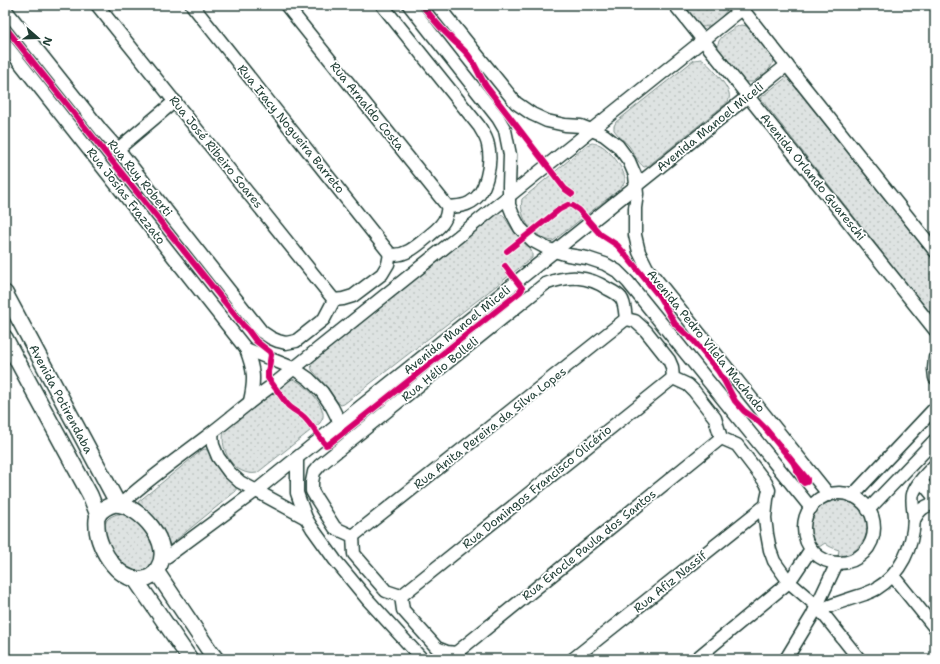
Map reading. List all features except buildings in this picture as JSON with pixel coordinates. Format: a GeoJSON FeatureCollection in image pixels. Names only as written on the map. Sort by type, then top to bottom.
{"type":"FeatureCollection","features":[{"type":"Feature","properties":{"kind":"main road","name":"Avenida Potirendaba"},"geometry":{"type":"LineString","coordinates":[[5,293],[119,505]]}},
{"type":"Feature","properties":{"kind":"main road","name":"Avenida Potirendaba"},"geometry":{"type":"LineString","coordinates":[[5,338],[90,495],[98,515]]}},
{"type":"Feature","properties":{"kind":"main road"},"geometry":{"type":"LineString","coordinates":[[110,505],[119,505],[131,508],[139,514],[154,531],[160,545],[162,555],[159,566],[147,578],[136,579],[126,576],[110,560],[102,548],[97,535],[98,515],[110,505]]}},
{"type":"Feature","properties":{"kind":"main road"},"geometry":{"type":"LineString","coordinates":[[159,566],[209,650],[216,659]]}},
{"type":"Feature","properties":{"kind":"main road"},"geometry":{"type":"LineString","coordinates":[[136,579],[190,659]]}},
{"type":"Feature","properties":{"kind":"street","name":"Rua José Ribeiro Soares"},"geometry":{"type":"LineString","coordinates":[[97,5],[334,300]]}},
{"type":"Feature","properties":{"kind":"street","name":"Rua Iracy Nogueira Barreto"},"geometry":{"type":"LineString","coordinates":[[192,5],[390,254]]}},
{"type":"Feature","properties":{"kind":"street","name":"Rua Arnaldo Costa"},"geometry":{"type":"LineString","coordinates":[[286,5],[448,206]]}},
{"type":"Feature","properties":{"kind":"street"},"geometry":{"type":"LineString","coordinates":[[334,300],[353,296],[382,274],[388,264],[390,254],[395,255],[416,247],[440,227],[446,217],[448,206],[461,206],[470,203],[480,194],[485,182],[488,168],[488,143],[479,126],[382,5]]}},
{"type":"Feature","properties":{"kind":"street","name":"Avenida Pedro Vilela Machado"},"geometry":{"type":"LineString","coordinates":[[409,5],[498,118],[505,130],[510,155],[509,205],[520,228],[533,241],[548,249],[568,255],[587,258],[605,264],[617,271],[628,282],[811,508]]}},
{"type":"Feature","properties":{"kind":"street","name":"Avenida Pedro Vilela Machado"},"geometry":{"type":"LineString","coordinates":[[437,5],[516,103],[532,114],[547,121],[565,125],[581,126],[604,135],[618,146],[629,161],[635,175],[637,194],[635,208],[635,235],[647,268],[829,495]]}},
{"type":"Feature","properties":{"kind":"street","name":"Avenida Orlando Guareschi"},"geometry":{"type":"LineString","coordinates":[[675,5],[935,330]]}},
{"type":"Feature","properties":{"kind":"street"},"geometry":{"type":"LineString","coordinates":[[119,505],[212,433],[250,401],[509,196],[703,40],[740,7],[935,251]]}},
{"type":"Feature","properties":{"kind":"street","name":"Rua Ruy Roberti"},"geometry":{"type":"LineString","coordinates":[[5,10],[118,149],[262,332],[278,341],[286,343],[296,341],[324,319],[334,300]]}},
{"type":"Feature","properties":{"kind":"street","name":"Rua Josias Frazzato"},"geometry":{"type":"LineString","coordinates":[[5,44],[246,349],[253,366],[254,386],[250,401]]}},
{"type":"Feature","properties":{"kind":"street","name":"Avenida Manoel Miceli"},"geometry":{"type":"LineString","coordinates":[[159,566],[257,490],[787,65]]}},
{"type":"Feature","properties":{"kind":"street"},"geometry":{"type":"LineString","coordinates":[[118,149],[175,101]]}},
{"type":"Feature","properties":{"kind":"street","name":"Rua Hélio Bolleli"},"geometry":{"type":"LineString","coordinates":[[353,536],[335,528],[316,498],[312,491],[314,472],[320,465],[545,284],[576,277],[590,279],[602,284],[622,299],[626,319]]}},
{"type":"Feature","properties":{"kind":"street"},"geometry":{"type":"LineString","coordinates":[[626,319],[635,321],[646,331],[669,360],[672,367],[673,378],[688,385],[694,390],[716,418],[721,438],[737,445],[766,483],[769,490],[765,518],[770,550],[774,561],[789,582],[819,609],[859,659]]}},
{"type":"Feature","properties":{"kind":"street","name":"Rua Anita Pereira da Silva Lopes"},"geometry":{"type":"LineString","coordinates":[[353,536],[626,319]]}},
{"type":"Feature","properties":{"kind":"street","name":"Rua Josias Frazzato"},"geometry":{"type":"LineString","coordinates":[[246,349],[293,368],[310,379],[322,392],[340,423]]}},
{"type":"Feature","properties":{"kind":"street"},"geometry":{"type":"LineString","coordinates":[[935,358],[935,378]]}},
{"type":"Feature","properties":{"kind":"street","name":"Rua Domingos Francisco Olicério"},"geometry":{"type":"LineString","coordinates":[[401,596],[673,378]]}},
{"type":"Feature","properties":{"kind":"street"},"geometry":{"type":"LineString","coordinates":[[852,496],[935,408]]}},
{"type":"Feature","properties":{"kind":"street"},"geometry":{"type":"LineString","coordinates":[[212,433],[213,445],[218,457],[229,472],[240,482],[306,518]]}},
{"type":"Feature","properties":{"kind":"street","name":"Rua Enocle Paula dos Santos"},"geometry":{"type":"LineString","coordinates":[[457,656],[721,438]]}},
{"type":"Feature","properties":{"kind":"street"},"geometry":{"type":"LineString","coordinates":[[868,510],[935,440]]}},
{"type":"Feature","properties":{"kind":"street"},"geometry":{"type":"LineString","coordinates":[[297,458],[297,493],[306,518],[335,560],[368,600],[422,659]]}},
{"type":"Feature","properties":{"kind":"street"},"geometry":{"type":"LineString","coordinates":[[819,609],[875,590],[893,576],[898,570],[910,545],[914,529],[912,496],[917,486],[929,470],[935,465]]}},
{"type":"Feature","properties":{"kind":"street"},"geometry":{"type":"LineString","coordinates":[[921,481],[935,498]]}},
{"type":"Feature","properties":{"kind":"street"},"geometry":{"type":"LineString","coordinates":[[844,494],[852,496],[861,502],[868,510],[873,522],[873,536],[867,548],[857,558],[844,562],[830,562],[817,555],[806,538],[804,525],[808,513],[819,500],[829,495],[844,494]]}},
{"type":"Feature","properties":{"kind":"street"},"geometry":{"type":"LineString","coordinates":[[914,520],[919,511],[925,506],[935,504]]}},
{"type":"Feature","properties":{"kind":"street","name":"Rua Afiz Nassif"},"geometry":{"type":"LineString","coordinates":[[573,659],[766,505]]}},
{"type":"Feature","properties":{"kind":"street"},"geometry":{"type":"LineString","coordinates":[[353,536],[354,554],[386,591],[401,596],[403,610],[437,648],[457,656]]}},
{"type":"Feature","properties":{"kind":"street"},"geometry":{"type":"LineString","coordinates":[[696,659],[789,582],[812,549]]}},
{"type":"Feature","properties":{"kind":"street"},"geometry":{"type":"LineString","coordinates":[[786,659],[812,616],[819,609],[837,563]]}},
{"type":"Feature","properties":{"kind":"street"},"geometry":{"type":"LineString","coordinates":[[893,576],[935,628]]}},
{"type":"Feature","properties":{"kind":"shaded area"},"geometry":{"type":"Polygon","coordinates":[[[681,5],[730,5],[725,13],[711,25],[702,27],[696,23],[681,5]]]}},
{"type":"Feature","properties":{"kind":"shaded area"},"geometry":{"type":"Polygon","coordinates":[[[741,25],[748,26],[773,58],[774,62],[768,71],[753,82],[745,82],[718,51],[718,43],[723,36],[741,25]]]}},
{"type":"Feature","properties":{"kind":"shaded area"},"geometry":{"type":"Polygon","coordinates":[[[701,59],[713,69],[728,89],[728,102],[648,166],[644,167],[637,160],[629,146],[614,130],[616,122],[694,60],[701,59]]]}},
{"type":"Feature","properties":{"kind":"shaded area"},"geometry":{"type":"Polygon","coordinates":[[[787,77],[935,262],[935,319],[760,98],[787,77]]]}},
{"type":"Feature","properties":{"kind":"shaded area"},"geometry":{"type":"Polygon","coordinates":[[[592,143],[602,146],[620,165],[625,176],[624,183],[620,189],[553,241],[540,236],[534,232],[525,220],[521,206],[522,199],[587,145],[592,143]]]}},
{"type":"Feature","properties":{"kind":"shaded area"},"geometry":{"type":"Polygon","coordinates":[[[497,214],[503,215],[512,229],[530,248],[532,258],[344,404],[341,405],[338,403],[328,388],[312,370],[311,363],[497,214]]]}},
{"type":"Feature","properties":{"kind":"shaded area"},"geometry":{"type":"Polygon","coordinates":[[[292,379],[302,384],[313,394],[321,406],[323,412],[322,420],[257,473],[242,471],[230,461],[226,454],[223,439],[224,431],[287,381],[292,379]]]}},
{"type":"Feature","properties":{"kind":"shaded area"},"geometry":{"type":"Polygon","coordinates":[[[205,449],[209,451],[219,469],[236,487],[236,491],[170,545],[162,527],[157,520],[138,502],[205,449]]]}},
{"type":"Feature","properties":{"kind":"shaded area"},"geometry":{"type":"Polygon","coordinates":[[[840,500],[851,502],[858,508],[865,517],[867,527],[861,545],[851,553],[838,556],[839,550],[825,543],[819,547],[813,540],[810,531],[813,517],[818,509],[826,504],[840,500]]]}},
{"type":"Feature","properties":{"kind":"shaded area"},"geometry":{"type":"Polygon","coordinates":[[[117,514],[126,514],[135,518],[153,541],[156,557],[150,567],[145,570],[140,572],[122,564],[109,549],[104,527],[105,523],[110,517],[117,514]]]}},
{"type":"Feature","properties":{"kind":"cycle path"},"geometry":{"type":"LineString","coordinates":[[422,5],[442,29],[469,56],[486,86],[565,189],[572,194]]}},
{"type":"Feature","properties":{"kind":"cycle path"},"geometry":{"type":"LineString","coordinates":[[5,27],[256,341],[270,352],[271,355],[268,378],[287,404],[310,423],[326,445],[520,292],[522,288],[505,266]]}},
{"type":"Feature","properties":{"kind":"cycle path"},"geometry":{"type":"LineString","coordinates":[[507,251],[560,209],[568,205]]}},
{"type":"Feature","properties":{"kind":"cycle path"},"geometry":{"type":"LineString","coordinates":[[573,206],[579,210],[600,234],[617,245],[624,253],[659,296],[675,324],[694,341],[718,371],[735,401],[744,411],[765,428],[807,479],[807,482],[804,483],[802,481],[794,464]]}}]}
